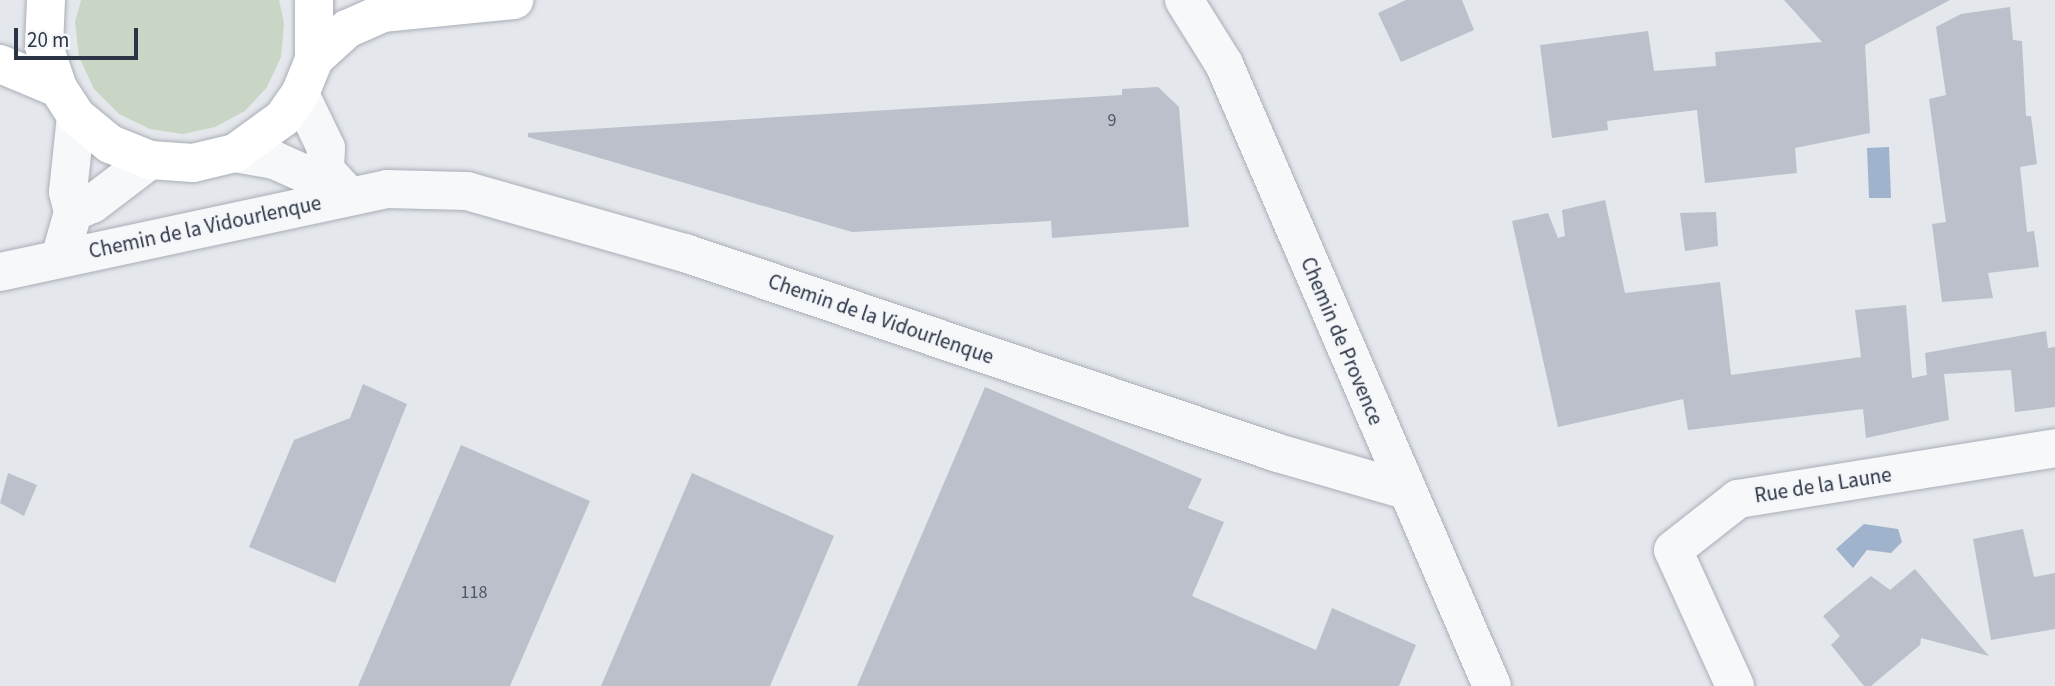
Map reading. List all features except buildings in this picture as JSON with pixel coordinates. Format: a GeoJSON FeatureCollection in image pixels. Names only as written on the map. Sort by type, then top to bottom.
{"type":"FeatureCollection","features":[{"type":"Feature","properties":{"kind":"main road"},"geometry":{"type":"LineString","coordinates":[[46,0],[44,46],[67,102]]}},
{"type":"Feature","properties":{"kind":"main road"},"geometry":{"type":"LineString","coordinates":[[0,64],[67,102],[110,144],[150,160],[193,163],[234,153],[261,138],[300,94],[314,59],[314,0]]}},
{"type":"Feature","properties":{"kind":"main road"},"geometry":{"type":"LineString","coordinates":[[314,59],[347,29],[383,13],[514,0]]}},
{"type":"Feature","properties":{"kind":"street","name":"Chemin de Provence"},"geometry":{"type":"LineString","coordinates":[[1184,0],[1224,64],[1405,490],[1492,686]]}},
{"type":"Feature","properties":{"kind":"street","name":"Chemin de la Vidourlenque"},"geometry":{"type":"LineString","coordinates":[[300,94],[326,148],[337,183]]}},
{"type":"Feature","properties":{"kind":"street","name":"Chemin de la Vidourlenque"},"geometry":{"type":"LineString","coordinates":[[60,258],[74,212],[68,192],[67,102]]}},
{"type":"Feature","properties":{"kind":"street","name":"Chemin de la Vidourlenque"},"geometry":{"type":"LineString","coordinates":[[234,153],[274,160],[306,174],[337,183],[387,189],[479,194],[685,253],[1278,453],[1405,490]]}},
{"type":"Feature","properties":{"kind":"street","name":"Chemin de la Vidourlenque"},"geometry":{"type":"LineString","coordinates":[[74,212],[92,204],[150,160]]}},
{"type":"Feature","properties":{"kind":"street","name":"Chemin de la Vidourlenque"},"geometry":{"type":"LineString","coordinates":[[0,272],[337,183]]}},
{"type":"Feature","properties":{"kind":"street","name":"Rue de la Laune"},"geometry":{"type":"LineString","coordinates":[[1735,686],[1674,550],[1738,499],[2055,448]]}},
{"type":"Feature","properties":{"kind":"green space"},"geometry":{"type":"Polygon","coordinates":[[[81,0],[279,0],[284,23],[281,57],[267,87],[245,111],[215,127],[183,134],[150,129],[119,114],[94,89],[79,57],[75,22],[81,0]]]}},
{"type":"Feature","properties":{"kind":"water"},"geometry":{"type":"Polygon","coordinates":[[[1889,147],[1891,198],[1869,198],[1867,148],[1889,147]]]}},
{"type":"Feature","properties":{"kind":"water"},"geometry":{"type":"Polygon","coordinates":[[[1864,524],[1898,529],[1902,542],[1891,553],[1867,550],[1853,568],[1836,549],[1864,524]]]}}]}
